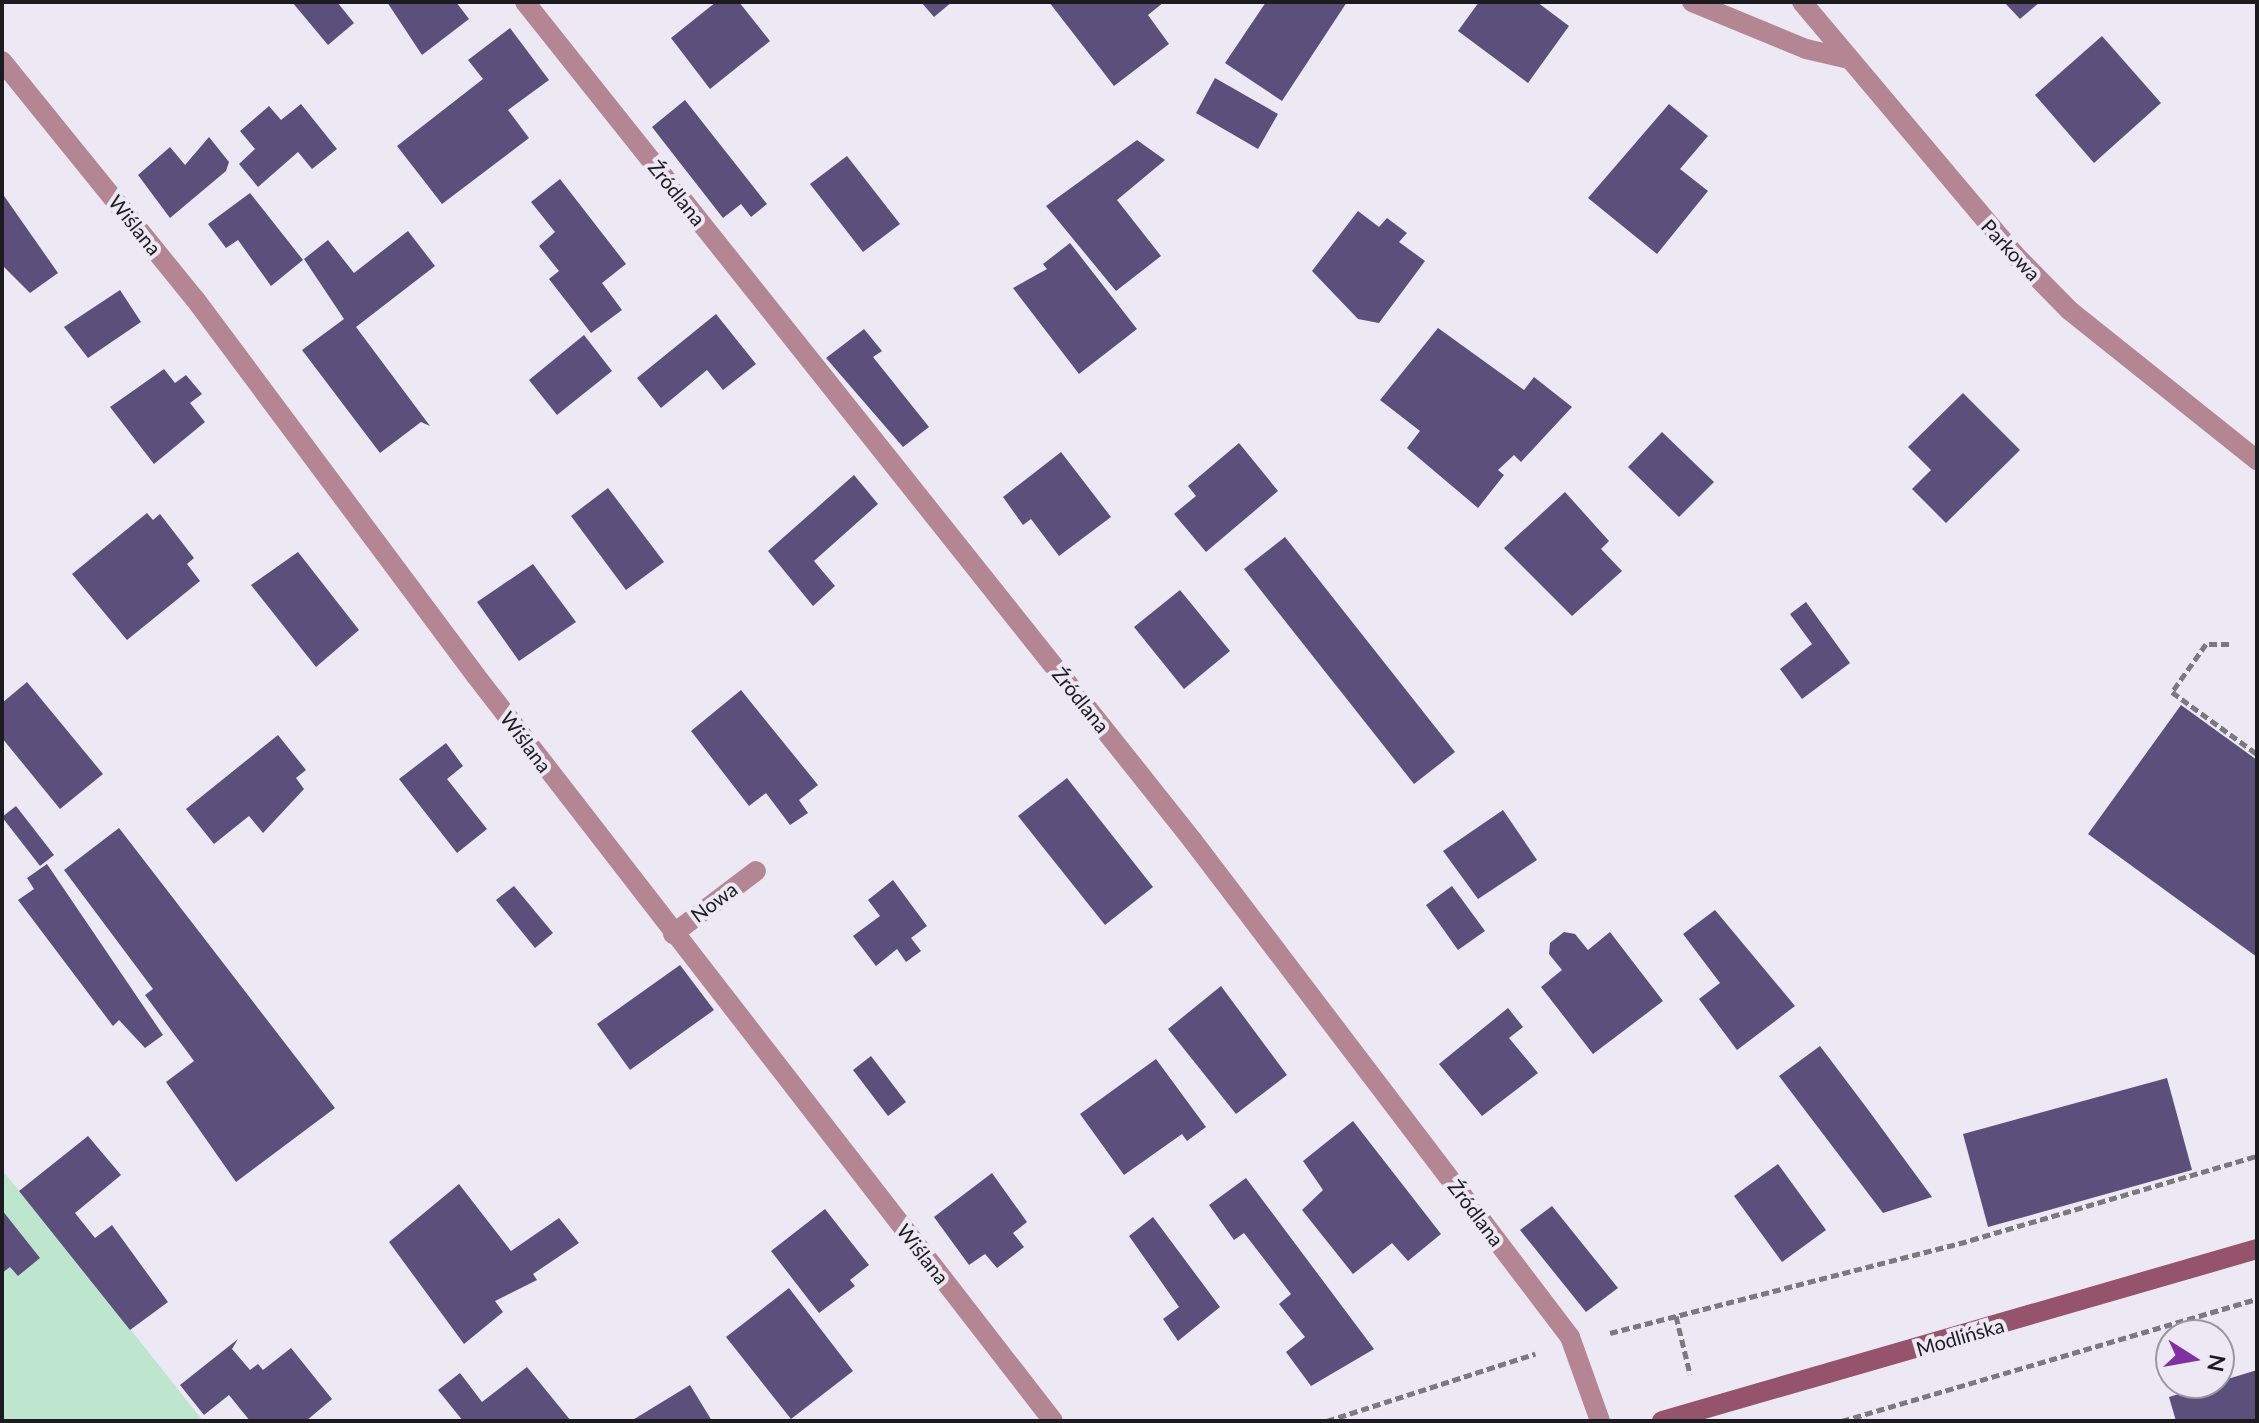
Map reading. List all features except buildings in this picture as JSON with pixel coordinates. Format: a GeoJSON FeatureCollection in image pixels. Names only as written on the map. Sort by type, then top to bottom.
{"type":"FeatureCollection","features":[{"type":"Feature","properties":{"kind":"main road","name":"Modlińska"},"geometry":{"type":"LineString","coordinates":[[1662,1421],[2257,1249]]}},
{"type":"Feature","properties":{"kind":"street","name":"Źródlana"},"geometry":{"type":"LineString","coordinates":[[525,2],[1193,841],[1572,1343],[1600,1421]]}},
{"type":"Feature","properties":{"kind":"street"},"geometry":{"type":"LineString","coordinates":[[1692,2],[1806,49],[1849,59]]}},
{"type":"Feature","properties":{"kind":"street","name":"Parkowa"},"geometry":{"type":"LineString","coordinates":[[1802,2],[1996,237],[2059,300],[2257,460]]}},
{"type":"Feature","properties":{"kind":"street","name":"Wiślana"},"geometry":{"type":"LineString","coordinates":[[2,61],[195,299],[673,934],[1053,1421]]}},
{"type":"Feature","properties":{"kind":"street","name":"Nowa"},"geometry":{"type":"LineString","coordinates":[[673,934],[756,871]]}},
{"type":"Feature","properties":{"kind":"path"},"geometry":{"type":"LineString","coordinates":[[2229,644],[2206,644],[2172,692],[2257,754]]}},
{"type":"Feature","properties":{"kind":"path"},"geometry":{"type":"LineString","coordinates":[[1327,1421],[1572,1343],[1971,1240],[2257,1156]]}},
{"type":"Feature","properties":{"kind":"path"},"geometry":{"type":"LineString","coordinates":[[1842,1421],[2257,1299]]}},
{"type":"Feature","properties":{"kind":"path"},"geometry":{"type":"LineString","coordinates":[[1676,1316],[1700,1411]]}},
{"type":"Feature","properties":{"kind":"green space"},"geometry":{"type":"Polygon","coordinates":[[[2,1170],[74,1258],[203,1421],[2,1421],[2,1170]]]}}]}
